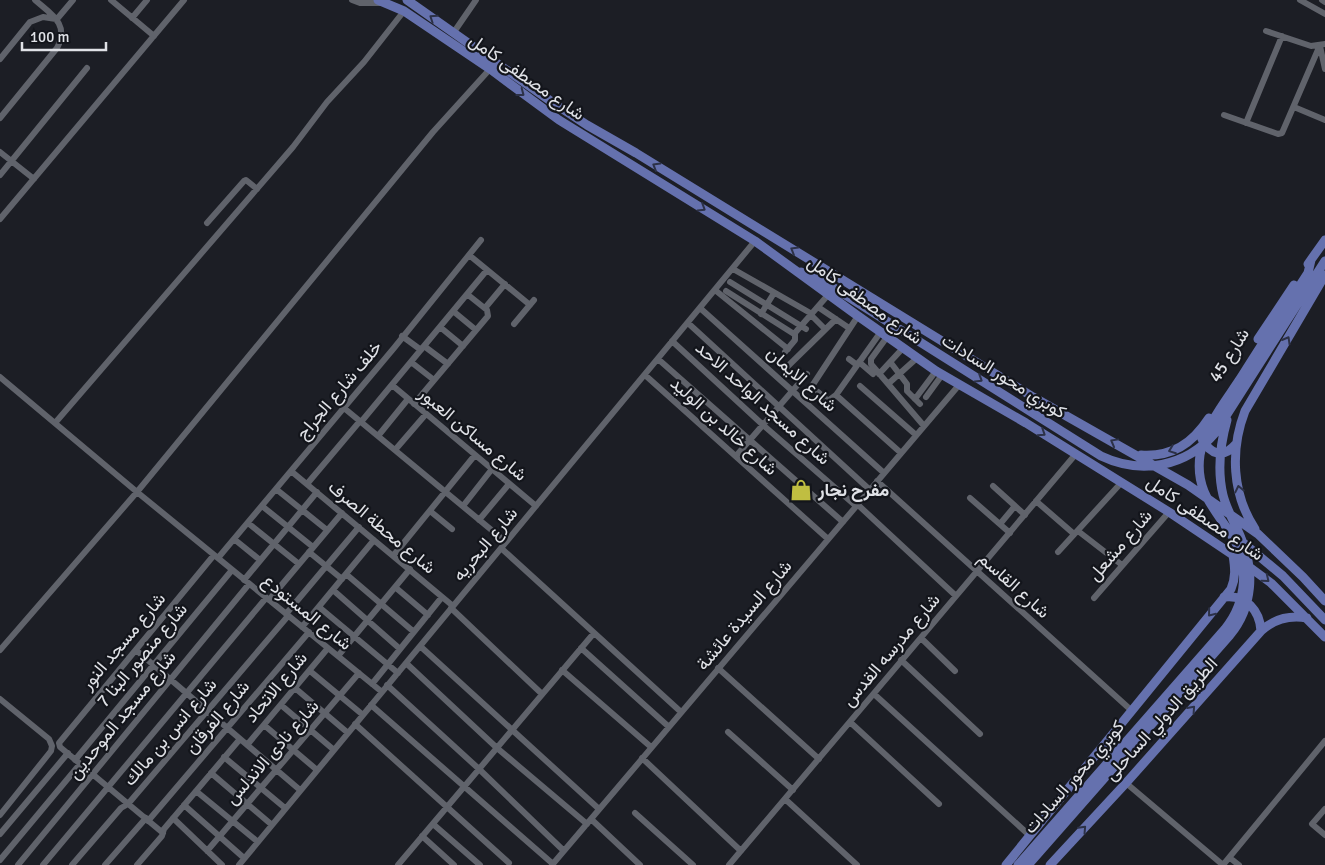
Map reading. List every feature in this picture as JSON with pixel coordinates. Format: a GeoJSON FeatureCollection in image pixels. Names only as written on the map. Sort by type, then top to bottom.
{"type":"FeatureCollection","features":[{"type":"Feature","properties":{"kind":"main road","name":"شارع مصطفى كامل"},"geometry":{"type":"LineString","coordinates":[[407,0],[587,125],[644,158],[1033,397],[1139,455],[1204,495],[1258,534],[1325,600]]}},
{"type":"Feature","properties":{"kind":"main road","name":"شارع مصطفى كامل"},"geometry":{"type":"LineString","coordinates":[[382,2],[404,11],[490,69],[559,120],[755,241],[939,373],[1026,423],[1169,512],[1233,555],[1271,583],[1325,637]]}},
{"type":"Feature","properties":{"kind":"main road","name":"شارع 45"},"geometry":{"type":"LineString","coordinates":[[1139,455],[1170,452],[1190,441],[1200,432],[1279,307],[1325,240]]}},
{"type":"Feature","properties":{"kind":"main road","name":"كوبري محور السادات"},"geometry":{"type":"LineString","coordinates":[[797,272],[807,273],[823,281],[1101,456],[1127,465],[1159,466],[1182,458],[1210,440],[1228,414],[1293,304],[1308,273],[1311,260]]}},
{"type":"Feature","properties":{"kind":"main road","name":"كوبري محور السادات"},"geometry":{"type":"LineString","coordinates":[[1028,865],[1225,629],[1236,613],[1242,594],[1244,572],[1238,549],[1231,534],[1204,494],[1199,473],[1201,451],[1212,423],[1293,304],[1325,261]]}},
{"type":"Feature","properties":{"kind":"main road"},"geometry":{"type":"LineString","coordinates":[[1258,534],[1239,493],[1235,466],[1236,444],[1246,411],[1325,275]]}},
{"type":"Feature","properties":{"kind":"main road"},"geometry":{"type":"LineString","coordinates":[[982,398],[994,395],[999,388],[999,380],[994,373]]}},
{"type":"Feature","properties":{"kind":"main road"},"geometry":{"type":"LineString","coordinates":[[1026,423],[1019,416],[1019,406],[1024,399],[1033,397]]}},
{"type":"Feature","properties":{"kind":"main road","name":"كوبري محور السادات"},"geometry":{"type":"LineString","coordinates":[[1018,865],[1234,630],[1241,618],[1247,603],[1250,580],[1248,558],[1225,504],[1220,478],[1220,453],[1228,414]]}},
{"type":"Feature","properties":{"kind":"main road"},"geometry":{"type":"LineString","coordinates":[[1200,432],[1207,448],[1215,453],[1223,454],[1228,452],[1236,444]]}},
{"type":"Feature","properties":{"kind":"main road","name":"كوبري محور السادات"},"geometry":{"type":"LineString","coordinates":[[1231,534],[1269,563],[1325,620]]}},
{"type":"Feature","properties":{"kind":"main road","name":"الطريق الدولي الساحلى"},"geometry":{"type":"LineString","coordinates":[[1006,865],[1224,597],[1235,580],[1236,572],[1233,555]]}},
{"type":"Feature","properties":{"kind":"main road"},"geometry":{"type":"LineString","coordinates":[[1224,597],[1237,597],[1250,604],[1259,616],[1261,631]]}},
{"type":"Feature","properties":{"kind":"main road","name":"الطريق الدولي الساحلى"},"geometry":{"type":"LineString","coordinates":[[1050,865],[1126,783],[1261,631],[1279,620],[1293,617],[1307,618]]}},
{"type":"Feature","properties":{"kind":"street"},"geometry":{"type":"LineString","coordinates":[[0,118],[57,48],[62,34],[58,19],[35,0]]}},
{"type":"Feature","properties":{"kind":"street"},"geometry":{"type":"LineString","coordinates":[[58,19],[73,0]]}},
{"type":"Feature","properties":{"kind":"street"},"geometry":{"type":"LineString","coordinates":[[111,0],[154,36]]}},
{"type":"Feature","properties":{"kind":"street"},"geometry":{"type":"LineString","coordinates":[[132,18],[147,0]]}},
{"type":"Feature","properties":{"kind":"street"},"geometry":{"type":"LineString","coordinates":[[0,219],[184,0]]}},
{"type":"Feature","properties":{"kind":"street"},"geometry":{"type":"LineString","coordinates":[[352,0],[360,3],[382,2]]}},
{"type":"Feature","properties":{"kind":"street"},"geometry":{"type":"LineString","coordinates":[[454,32],[476,0]]}},
{"type":"Feature","properties":{"kind":"street"},"geometry":{"type":"LineString","coordinates":[[1300,0],[1325,14]]}},
{"type":"Feature","properties":{"kind":"street"},"geometry":{"type":"LineString","coordinates":[[55,423],[293,147],[327,102],[374,50],[404,11]]}},
{"type":"Feature","properties":{"kind":"street"},"geometry":{"type":"LineString","coordinates":[[0,58],[30,22],[43,17],[58,19]]}},
{"type":"Feature","properties":{"kind":"street"},"geometry":{"type":"LineString","coordinates":[[1266,31],[1311,46],[1322,45]]}},
{"type":"Feature","properties":{"kind":"street"},"geometry":{"type":"LineString","coordinates":[[1246,123],[1282,36]]}},
{"type":"Feature","properties":{"kind":"street"},"geometry":{"type":"LineString","coordinates":[[1322,45],[1325,69]]}},
{"type":"Feature","properties":{"kind":"street"},"geometry":{"type":"LineString","coordinates":[[1224,115],[1278,134],[1282,133],[1322,45]]}},
{"type":"Feature","properties":{"kind":"street"},"geometry":{"type":"LineString","coordinates":[[0,175],[87,68]]}},
{"type":"Feature","properties":{"kind":"street"},"geometry":{"type":"LineString","coordinates":[[0,650],[137,492],[433,132],[490,69]]}},
{"type":"Feature","properties":{"kind":"street"},"geometry":{"type":"LineString","coordinates":[[1294,107],[1325,120]]}},
{"type":"Feature","properties":{"kind":"street"},"geometry":{"type":"LineString","coordinates":[[0,152],[34,179]]}},
{"type":"Feature","properties":{"kind":"street"},"geometry":{"type":"LineString","coordinates":[[207,223],[244,181],[246,180],[257,189]]}},
{"type":"Feature","properties":{"kind":"street","name":"خلف شارع الجراج"},"geometry":{"type":"LineString","coordinates":[[216,557],[248,523],[481,240]]}},
{"type":"Feature","properties":{"kind":"street","name":"شارع البحريه"},"geometry":{"type":"LineString","coordinates":[[238,865],[672,341],[715,290],[735,270],[755,241]]}},
{"type":"Feature","properties":{"kind":"street"},"geometry":{"type":"LineString","coordinates":[[469,254],[505,284],[532,302],[514,324]]}},
{"type":"Feature","properties":{"kind":"street"},"geometry":{"type":"LineString","coordinates":[[307,484],[487,270]]}},
{"type":"Feature","properties":{"kind":"street"},"geometry":{"type":"LineString","coordinates":[[724,293],[735,270],[811,315],[825,329]]}},
{"type":"Feature","properties":{"kind":"street"},"geometry":{"type":"LineString","coordinates":[[730,282],[804,328]]}},
{"type":"Feature","properties":{"kind":"street"},"geometry":{"type":"LineString","coordinates":[[485,308],[505,284]]}},
{"type":"Feature","properties":{"kind":"street"},"geometry":{"type":"LineString","coordinates":[[715,290],[724,293],[795,334]]}},
{"type":"Feature","properties":{"kind":"street"},"geometry":{"type":"LineString","coordinates":[[724,293],[786,350],[795,340],[795,334]]}},
{"type":"Feature","properties":{"kind":"street"},"geometry":{"type":"LineString","coordinates":[[761,314],[774,293]]}},
{"type":"Feature","properties":{"kind":"street"},"geometry":{"type":"LineString","coordinates":[[414,404],[488,314],[485,308],[467,294]]}},
{"type":"Feature","properties":{"kind":"street"},"geometry":{"type":"LineString","coordinates":[[795,334],[804,328],[811,315],[828,294]]}},
{"type":"Feature","properties":{"kind":"street"},"geometry":{"type":"LineString","coordinates":[[818,307],[849,328]]}},
{"type":"Feature","properties":{"kind":"street","name":"شارع الايمان"},"geometry":{"type":"LineString","coordinates":[[700,308],[884,473]]}},
{"type":"Feature","properties":{"kind":"street"},"geometry":{"type":"LineString","coordinates":[[453,311],[476,330]]}},
{"type":"Feature","properties":{"kind":"street"},"geometry":{"type":"LineString","coordinates":[[812,386],[858,316]]}},
{"type":"Feature","properties":{"kind":"street"},"geometry":{"type":"LineString","coordinates":[[788,366],[836,319]]}},
{"type":"Feature","properties":{"kind":"street"},"geometry":{"type":"LineString","coordinates":[[688,323],[870,490]]}},
{"type":"Feature","properties":{"kind":"street"},"geometry":{"type":"LineString","coordinates":[[440,327],[463,346]]}},
{"type":"Feature","properties":{"kind":"street"},"geometry":{"type":"LineString","coordinates":[[818,392],[828,401],[837,397],[858,363],[884,335]]}},
{"type":"Feature","properties":{"kind":"street"},"geometry":{"type":"LineString","coordinates":[[876,374],[871,361],[884,335]]}},
{"type":"Feature","properties":{"kind":"street"},"geometry":{"type":"LineString","coordinates":[[402,336],[448,364]]}},
{"type":"Feature","properties":{"kind":"street","name":"شارع مسجد الواحد الاحد"},"geometry":{"type":"LineString","coordinates":[[672,341],[763,425],[857,505],[956,596]]}},
{"type":"Feature","properties":{"kind":"street"},"geometry":{"type":"LineString","coordinates":[[876,374],[891,363],[903,348]]}},
{"type":"Feature","properties":{"kind":"street"},"geometry":{"type":"LineString","coordinates":[[888,384],[900,375],[916,358]]}},
{"type":"Feature","properties":{"kind":"street"},"geometry":{"type":"LineString","coordinates":[[658,359],[843,522]]}},
{"type":"Feature","properties":{"kind":"street"},"geometry":{"type":"LineString","coordinates":[[849,359],[876,374],[888,384],[924,426]]}},
{"type":"Feature","properties":{"kind":"street"},"geometry":{"type":"LineString","coordinates":[[411,362],[434,380]]}},
{"type":"Feature","properties":{"kind":"street"},"geometry":{"type":"LineString","coordinates":[[891,363],[915,400]]}},
{"type":"Feature","properties":{"kind":"street"},"geometry":{"type":"LineString","coordinates":[[926,397],[939,373]]}},
{"type":"Feature","properties":{"kind":"street"},"geometry":{"type":"LineString","coordinates":[[903,402],[915,400],[939,373]]}},
{"type":"Feature","properties":{"kind":"street"},"geometry":{"type":"LineString","coordinates":[[736,456],[807,374]]}},
{"type":"Feature","properties":{"kind":"street","name":"شارع خالد بن الوليد"},"geometry":{"type":"LineString","coordinates":[[645,375],[828,539]]}},
{"type":"Feature","properties":{"kind":"street","name":"شارع المستودع"},"geometry":{"type":"LineString","coordinates":[[0,377],[246,582],[382,692]]}},
{"type":"Feature","properties":{"kind":"street","name":"شارع مساكن العبور"},"geometry":{"type":"LineString","coordinates":[[392,385],[536,506]]}},
{"type":"Feature","properties":{"kind":"street","name":"شارع السيدة عائشة"},"geometry":{"type":"LineString","coordinates":[[552,865],[959,385]]}},
{"type":"Feature","properties":{"kind":"street"},"geometry":{"type":"LineString","coordinates":[[860,386],[916,435]]}},
{"type":"Feature","properties":{"kind":"street"},"geometry":{"type":"LineString","coordinates":[[837,397],[901,453]]}},
{"type":"Feature","properties":{"kind":"street"},"geometry":{"type":"LineString","coordinates":[[378,436],[408,399]]}},
{"type":"Feature","properties":{"kind":"street"},"geometry":{"type":"LineString","coordinates":[[344,408],[506,542]]}},
{"type":"Feature","properties":{"kind":"street"},"geometry":{"type":"LineString","coordinates":[[395,450],[426,414]]}},
{"type":"Feature","properties":{"kind":"street"},"geometry":{"type":"LineString","coordinates":[[393,556],[475,455]]}},
{"type":"Feature","properties":{"kind":"street","name":"شارع مدرسه القدس"},"geometry":{"type":"LineString","coordinates":[[729,865],[1075,455]]}},
{"type":"Feature","properties":{"kind":"street"},"geometry":{"type":"LineString","coordinates":[[463,506],[492,469]]}},
{"type":"Feature","properties":{"kind":"street","name":"شارع محطة الصرف"},"geometry":{"type":"LineString","coordinates":[[291,471],[442,597],[542,694]]}},
{"type":"Feature","properties":{"kind":"street","name":"شارع القاسم"},"geometry":{"type":"LineString","coordinates":[[877,482],[1131,710]]}},
{"type":"Feature","properties":{"kind":"street"},"geometry":{"type":"LineString","coordinates":[[1058,552],[1121,483]]}},
{"type":"Feature","properties":{"kind":"street"},"geometry":{"type":"LineString","coordinates":[[479,520],[509,484]]}},
{"type":"Feature","properties":{"kind":"street"},"geometry":{"type":"LineString","coordinates":[[993,486],[1025,515]]}},
{"type":"Feature","properties":{"kind":"street"},"geometry":{"type":"LineString","coordinates":[[276,489],[327,530]]}},
{"type":"Feature","properties":{"kind":"street","name":"شارع مسجد الموحدين"},"geometry":{"type":"LineString","coordinates":[[18,865],[170,679],[246,582],[260,560],[317,492]]}},
{"type":"Feature","properties":{"kind":"street"},"geometry":{"type":"LineString","coordinates":[[970,498],[1010,533]]}},
{"type":"Feature","properties":{"kind":"street"},"geometry":{"type":"LineString","coordinates":[[1036,501],[1122,565]]}},
{"type":"Feature","properties":{"kind":"street"},"geometry":{"type":"LineString","coordinates":[[262,506],[288,527],[326,566],[381,604],[414,632]]}},
{"type":"Feature","properties":{"kind":"street"},"geometry":{"type":"LineString","coordinates":[[1000,524],[1015,506]]}},
{"type":"Feature","properties":{"kind":"street"},"geometry":{"type":"LineString","coordinates":[[430,511],[452,529]]}},
{"type":"Feature","properties":{"kind":"street","name":"شارع مشعل"},"geometry":{"type":"LineString","coordinates":[[1094,598],[1169,512]]}},
{"type":"Feature","properties":{"kind":"street"},"geometry":{"type":"LineString","coordinates":[[42,865],[186,693],[342,513]]}},
{"type":"Feature","properties":{"kind":"street"},"geometry":{"type":"LineString","coordinates":[[248,523],[299,564]]}},
{"type":"Feature","properties":{"kind":"street","name":"شارع انس بن مالك"},"geometry":{"type":"LineString","coordinates":[[72,865],[121,808],[128,804],[207,711],[358,527]]}},
{"type":"Feature","properties":{"kind":"street"},"geometry":{"type":"LineString","coordinates":[[234,539],[260,560]]}},
{"type":"Feature","properties":{"kind":"street"},"geometry":{"type":"LineString","coordinates":[[302,627],[374,540]]}},
{"type":"Feature","properties":{"kind":"street"},"geometry":{"type":"LineString","coordinates":[[501,548],[681,712]]}},
{"type":"Feature","properties":{"kind":"street","name":"شارع مسجد النور"},"geometry":{"type":"LineString","coordinates":[[68,753],[60,747],[60,742],[216,557]]}},
{"type":"Feature","properties":{"kind":"street","name":"شارع منصور البنا 7"},"geometry":{"type":"LineString","coordinates":[[0,861],[153,665],[232,570]]}},
{"type":"Feature","properties":{"kind":"street"},"geometry":{"type":"LineString","coordinates":[[338,656],[410,570]]}},
{"type":"Feature","properties":{"kind":"street"},"geometry":{"type":"LineString","coordinates":[[395,587],[428,615]]}},
{"type":"Feature","properties":{"kind":"street"},"geometry":{"type":"LineString","coordinates":[[333,590],[400,649]]}},
{"type":"Feature","properties":{"kind":"street"},"geometry":{"type":"LineString","coordinates":[[372,684],[442,597]]}},
{"type":"Feature","properties":{"kind":"street"},"geometry":{"type":"LineString","coordinates":[[319,607],[398,673]]}},
{"type":"Feature","properties":{"kind":"street","name":"شارع الفرقان"},"geometry":{"type":"LineString","coordinates":[[105,865],[227,728],[309,632]]}},
{"type":"Feature","properties":{"kind":"street"},"geometry":{"type":"LineString","coordinates":[[398,865],[594,633]]}},
{"type":"Feature","properties":{"kind":"street"},"geometry":{"type":"LineString","coordinates":[[920,638],[955,671]]}},
{"type":"Feature","properties":{"kind":"street"},"geometry":{"type":"LineString","coordinates":[[420,646],[600,809]]}},
{"type":"Feature","properties":{"kind":"street","name":"شارع الاتحاد"},"geometry":{"type":"LineString","coordinates":[[248,745],[328,648]]}},
{"type":"Feature","properties":{"kind":"street"},"geometry":{"type":"LineString","coordinates":[[580,648],[668,727]]}},
{"type":"Feature","properties":{"kind":"street"},"geometry":{"type":"LineString","coordinates":[[136,650],[300,790]]}},
{"type":"Feature","properties":{"kind":"street"},"geometry":{"type":"LineString","coordinates":[[901,660],[980,734]]}},
{"type":"Feature","properties":{"kind":"street"},"geometry":{"type":"LineString","coordinates":[[406,663],[497,748],[640,865]]}},
{"type":"Feature","properties":{"kind":"street"},"geometry":{"type":"LineString","coordinates":[[718,668],[819,759]]}},
{"type":"Feature","properties":{"kind":"street"},"geometry":{"type":"LineString","coordinates":[[562,670],[651,747]]}},
{"type":"Feature","properties":{"kind":"street"},"geometry":{"type":"LineString","coordinates":[[310,671],[363,715]]}},
{"type":"Feature","properties":{"kind":"street","name":"شارع نادى الاندلس"},"geometry":{"type":"LineString","coordinates":[[207,851],[359,673]]}},
{"type":"Feature","properties":{"kind":"street"},"geometry":{"type":"LineString","coordinates":[[387,686],[479,769],[564,851]]}},
{"type":"Feature","properties":{"kind":"street"},"geometry":{"type":"LineString","coordinates":[[295,688],[348,733]]}},
{"type":"Feature","properties":{"kind":"street"},"geometry":{"type":"LineString","coordinates":[[874,694],[1029,835]]}},
{"type":"Feature","properties":{"kind":"street"},"geometry":{"type":"LineString","coordinates":[[0,700],[49,738],[52,746],[51,751],[0,815]]}},
{"type":"Feature","properties":{"kind":"street"},"geometry":{"type":"LineString","coordinates":[[281,705],[334,750]]}},
{"type":"Feature","properties":{"kind":"street"},"geometry":{"type":"LineString","coordinates":[[371,705],[552,865]]}},
{"type":"Feature","properties":{"kind":"street"},"geometry":{"type":"LineString","coordinates":[[850,722],[939,804]]}},
{"type":"Feature","properties":{"kind":"street"},"geometry":{"type":"LineString","coordinates":[[355,724],[509,863]]}},
{"type":"Feature","properties":{"kind":"street"},"geometry":{"type":"LineString","coordinates":[[264,725],[317,770]]}},
{"type":"Feature","properties":{"kind":"street"},"geometry":{"type":"LineString","coordinates":[[728,732],[793,790]]}},
{"type":"Feature","properties":{"kind":"street"},"geometry":{"type":"LineString","coordinates":[[137,865],[162,836],[164,829],[240,739]]}},
{"type":"Feature","properties":{"kind":"street"},"geometry":{"type":"LineString","coordinates":[[1126,783],[1223,865],[1325,741]]}},
{"type":"Feature","properties":{"kind":"street"},"geometry":{"type":"LineString","coordinates":[[0,834],[68,753],[163,832]]}},
{"type":"Feature","properties":{"kind":"street"},"geometry":{"type":"LineString","coordinates":[[224,757],[285,808]]}},
{"type":"Feature","properties":{"kind":"street"},"geometry":{"type":"LineString","coordinates":[[642,758],[741,851]]}},
{"type":"Feature","properties":{"kind":"street"},"geometry":{"type":"LineString","coordinates":[[211,773],[272,825]]}},
{"type":"Feature","properties":{"kind":"street"},"geometry":{"type":"LineString","coordinates":[[196,791],[258,842]]}},
{"type":"Feature","properties":{"kind":"street"},"geometry":{"type":"LineString","coordinates":[[785,800],[857,865]]}},
{"type":"Feature","properties":{"kind":"street"},"geometry":{"type":"LineString","coordinates":[[184,805],[244,858]]}},
{"type":"Feature","properties":{"kind":"street"},"geometry":{"type":"LineString","coordinates":[[1325,809],[1312,824],[1325,835]]}},
{"type":"Feature","properties":{"kind":"street"},"geometry":{"type":"LineString","coordinates":[[635,813],[693,865]]}},
{"type":"Feature","properties":{"kind":"street"},"geometry":{"type":"LineString","coordinates":[[173,818],[222,865]]}},
{"type":"Feature","properties":{"kind":"street"},"geometry":{"type":"LineString","coordinates":[[432,824],[480,865]]}},
{"type":"Feature","properties":{"kind":"street"},"geometry":{"type":"LineString","coordinates":[[422,836],[454,865]]}},
{"type":"Feature","properties":{"kind":"street"},"geometry":{"type":"LineString","coordinates":[[1230,858],[1239,865]]}},
{"type":"Feature","properties":{"kind":"street"},"geometry":{"type":"LineString","coordinates":[[0,861],[4,865]]}},
{"type":"Feature","properties":{"kind":"place","name":"مفرح نجار"},"geometry":{"type":"Point","coordinates":[801,490]}}]}
